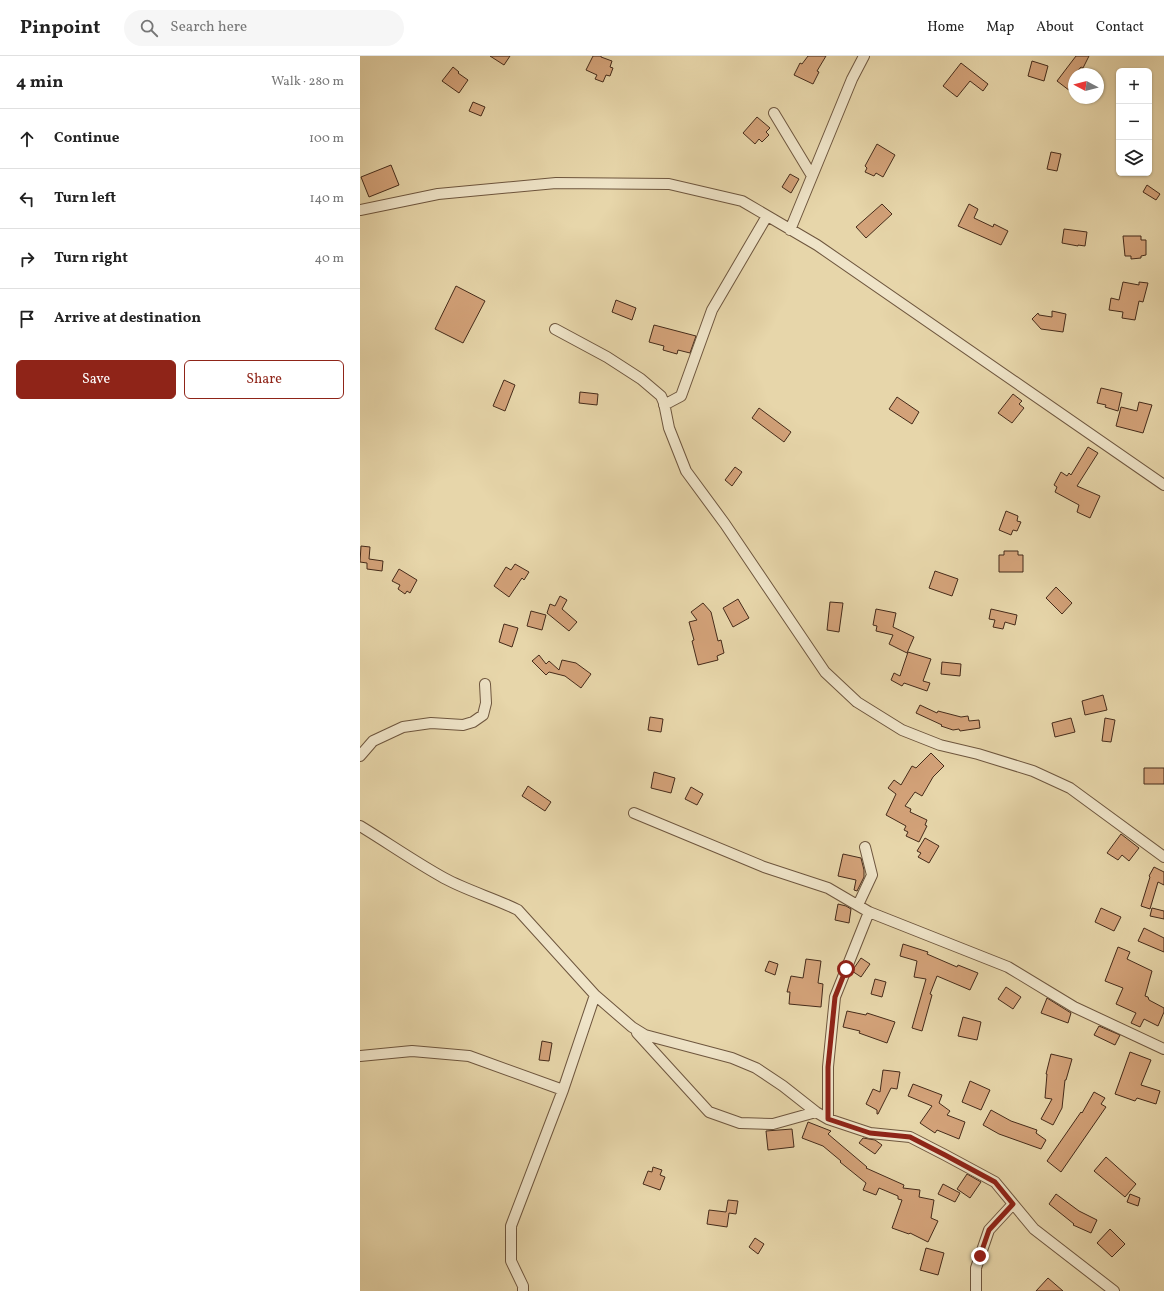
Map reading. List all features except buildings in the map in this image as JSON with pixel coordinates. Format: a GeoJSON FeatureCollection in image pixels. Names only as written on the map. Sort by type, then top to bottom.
{"type":"FeatureCollection","features":[{"type":"Feature","properties":{"kind":"street"},"geometry":{"type":"LineString","coordinates":[[790,230],[852,79],[864,56]]}},
{"type":"Feature","properties":{"kind":"street"},"geometry":{"type":"LineString","coordinates":[[774,113],[812,176]]}},
{"type":"Feature","properties":{"kind":"street"},"geometry":{"type":"LineString","coordinates":[[360,210],[438,194],[548,184],[669,184],[742,201],[817,245],[1164,485]]}},
{"type":"Feature","properties":{"kind":"street"},"geometry":{"type":"LineString","coordinates":[[664,405],[680,396],[686,385],[712,310],[767,216]]}},
{"type":"Feature","properties":{"kind":"street"},"geometry":{"type":"LineString","coordinates":[[555,329],[607,357],[641,379],[661,396],[669,428],[686,471],[725,524],[825,672],[856,702],[902,730],[940,745],[978,754],[1033,771],[1070,788],[1164,857]]}},
{"type":"Feature","properties":{"kind":"street"},"geometry":{"type":"LineString","coordinates":[[360,756],[373,741],[403,727],[431,723],[463,725],[473,722],[483,715],[486,702],[485,684]]}},
{"type":"Feature","properties":{"kind":"street"},"geometry":{"type":"LineString","coordinates":[[634,813],[764,867],[828,888],[870,912],[1008,967],[1074,1007],[1164,1049]]}},
{"type":"Feature","properties":{"kind":"street"},"geometry":{"type":"LineString","coordinates":[[360,826],[444,878],[471,891],[500,901],[518,910],[595,995],[632,1027],[709,1112],[740,1124],[772,1124],[816,1112]]}},
{"type":"Feature","properties":{"kind":"street"},"geometry":{"type":"LineString","coordinates":[[858,905],[872,875],[865,846]]}},
{"type":"Feature","properties":{"kind":"street"},"geometry":{"type":"LineString","coordinates":[[828,1119],[828,1067],[835,997],[870,912]]}},
{"type":"Feature","properties":{"kind":"street"},"geometry":{"type":"LineString","coordinates":[[523,1291],[523,1286],[511,1261],[511,1226],[563,1090],[595,995]]}},
{"type":"Feature","properties":{"kind":"street"},"geometry":{"type":"LineString","coordinates":[[632,1027],[645,1035],[732,1058],[756,1068],[783,1086],[816,1112],[828,1119],[870,1133],[910,1137],[995,1182],[1034,1229],[1114,1291]]}},
{"type":"Feature","properties":{"kind":"street"},"geometry":{"type":"LineString","coordinates":[[360,1056],[412,1051],[469,1056],[563,1090]]}},
{"type":"Feature","properties":{"kind":"street"},"geometry":{"type":"LineString","coordinates":[[976,1291],[976,1268],[989,1230],[1013,1204]]}},
{"type":"Feature","properties":{"kind":"route"},"geometry":{"type":"LineString","coordinates":[[846,969],[835,997],[828,1067],[828,1119],[870,1133],[910,1137],[995,1182],[1013,1204],[989,1230],[980,1256]]}}]}
